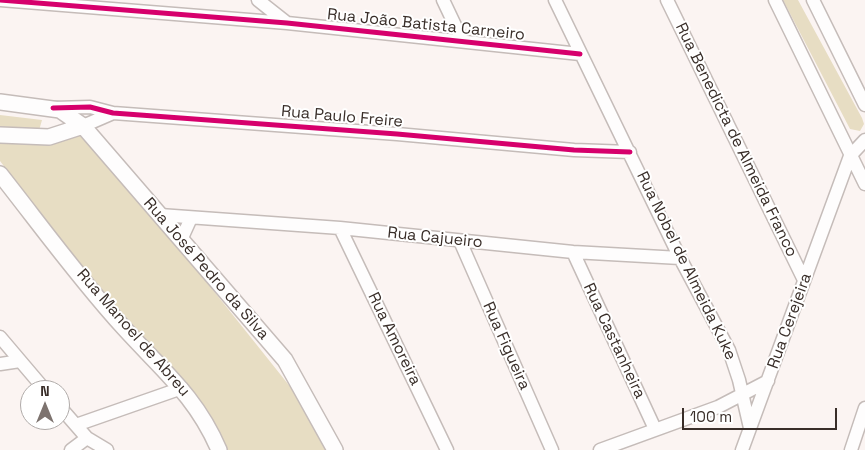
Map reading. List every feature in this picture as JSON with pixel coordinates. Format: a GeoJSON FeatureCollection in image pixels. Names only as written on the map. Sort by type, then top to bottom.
{"type":"FeatureCollection","features":[{"type":"Feature","properties":{"kind":"main road","name":"Rua Paulo Freire"},"geometry":{"type":"LineString","coordinates":[[0,102],[53,108]]}},
{"type":"Feature","properties":{"kind":"main road","name":"Rua José Pedro da Silva"},"geometry":{"type":"LineString","coordinates":[[53,108],[70,115],[83,126],[285,360],[335,450]]}},
{"type":"Feature","properties":{"kind":"main road"},"geometry":{"type":"LineString","coordinates":[[49,137],[58,122],[53,108]]}},
{"type":"Feature","properties":{"kind":"main road","name":"Rua Paulo Freire"},"geometry":{"type":"LineString","coordinates":[[0,135],[49,137],[83,126]]}},
{"type":"Feature","properties":{"kind":"main road","name":"Rua Manoel de Abreu"},"geometry":{"type":"LineString","coordinates":[[0,174],[124,328],[196,405],[219,450]]}},
{"type":"Feature","properties":{"kind":"street","name":"Rua João Batista Carneiro"},"geometry":{"type":"LineString","coordinates":[[0,0],[287,23],[462,40],[580,54]]}},
{"type":"Feature","properties":{"kind":"street"},"geometry":{"type":"LineString","coordinates":[[98,0],[110,10]]}},
{"type":"Feature","properties":{"kind":"street"},"geometry":{"type":"LineString","coordinates":[[258,0],[287,23]]}},
{"type":"Feature","properties":{"kind":"street"},"geometry":{"type":"LineString","coordinates":[[443,0],[462,40]]}},
{"type":"Feature","properties":{"kind":"street","name":"Rua Nobel de Almeida Kuke"},"geometry":{"type":"LineString","coordinates":[[555,0],[680,258],[729,350],[750,428]]}},
{"type":"Feature","properties":{"kind":"street","name":"Rua Benedicta de Almeida Franco"},"geometry":{"type":"LineString","coordinates":[[668,0],[804,280]]}},
{"type":"Feature","properties":{"kind":"street"},"geometry":{"type":"LineString","coordinates":[[775,0],[850,156],[863,177],[838,192]]}},
{"type":"Feature","properties":{"kind":"street"},"geometry":{"type":"LineString","coordinates":[[813,0],[865,105]]}},
{"type":"Feature","properties":{"kind":"street","name":"Rua Paulo Freire"},"geometry":{"type":"LineString","coordinates":[[53,108],[90,107],[113,113],[377,132],[574,150],[630,152]]}},
{"type":"Feature","properties":{"kind":"street","name":"Rua Paulo Freire"},"geometry":{"type":"LineString","coordinates":[[83,126],[113,113]]}},
{"type":"Feature","properties":{"kind":"street"},"geometry":{"type":"LineString","coordinates":[[850,156],[865,140]]}},
{"type":"Feature","properties":{"kind":"street","name":"Rua Cerejeira"},"geometry":{"type":"LineString","coordinates":[[742,450],[850,156]]}},
{"type":"Feature","properties":{"kind":"street","name":"Rua Cajueiro"},"geometry":{"type":"LineString","coordinates":[[160,215],[340,228],[573,252],[680,258]]}},
{"type":"Feature","properties":{"kind":"street"},"geometry":{"type":"LineString","coordinates":[[181,240],[191,218]]}},
{"type":"Feature","properties":{"kind":"street","name":"Rua Amoreira"},"geometry":{"type":"LineString","coordinates":[[340,228],[447,450]]}},
{"type":"Feature","properties":{"kind":"street","name":"Rua Figueira"},"geometry":{"type":"LineString","coordinates":[[460,241],[552,450]]}},
{"type":"Feature","properties":{"kind":"street","name":"Rua Castanheira"},"geometry":{"type":"LineString","coordinates":[[573,252],[655,430]]}},
{"type":"Feature","properties":{"kind":"street"},"geometry":{"type":"LineString","coordinates":[[0,337],[36,380]]}},
{"type":"Feature","properties":{"kind":"street"},"geometry":{"type":"LineString","coordinates":[[0,364],[20,361]]}},
{"type":"Feature","properties":{"kind":"street"},"geometry":{"type":"LineString","coordinates":[[600,450],[718,408],[768,381]]}},
{"type":"Feature","properties":{"kind":"street"},"geometry":{"type":"LineString","coordinates":[[76,425],[182,388]]}},
{"type":"Feature","properties":{"kind":"street"},"geometry":{"type":"LineString","coordinates":[[851,450],[865,408]]}},
{"type":"Feature","properties":{"kind":"street"},"geometry":{"type":"LineString","coordinates":[[70,418],[87,438],[107,450]]}},
{"type":"Feature","properties":{"kind":"street"},"geometry":{"type":"LineString","coordinates":[[71,450],[87,438]]}},
{"type":"Feature","properties":{"kind":"shaded area"},"geometry":{"type":"Polygon","coordinates":[[[783,0],[798,0],[862,118],[864,124],[860,131],[850,129],[783,0]]]}},
{"type":"Feature","properties":{"kind":"shaded area"},"geometry":{"type":"Polygon","coordinates":[[[0,115],[42,120],[38,134],[0,131],[0,115]]]}},
{"type":"Feature","properties":{"kind":"shaded area"},"geometry":{"type":"Polygon","coordinates":[[[78,134],[113,170],[161,225],[300,399],[326,450],[225,450],[112,308],[0,161],[0,138],[78,134]]]}},
{"type":"Feature","properties":{"kind":"cycle path"},"geometry":{"type":"LineString","coordinates":[[0,0],[287,23],[580,54]]}},
{"type":"Feature","properties":{"kind":"cycle path"},"geometry":{"type":"LineString","coordinates":[[53,108],[90,107],[113,113],[397,134],[574,150],[630,152]]}}]}
